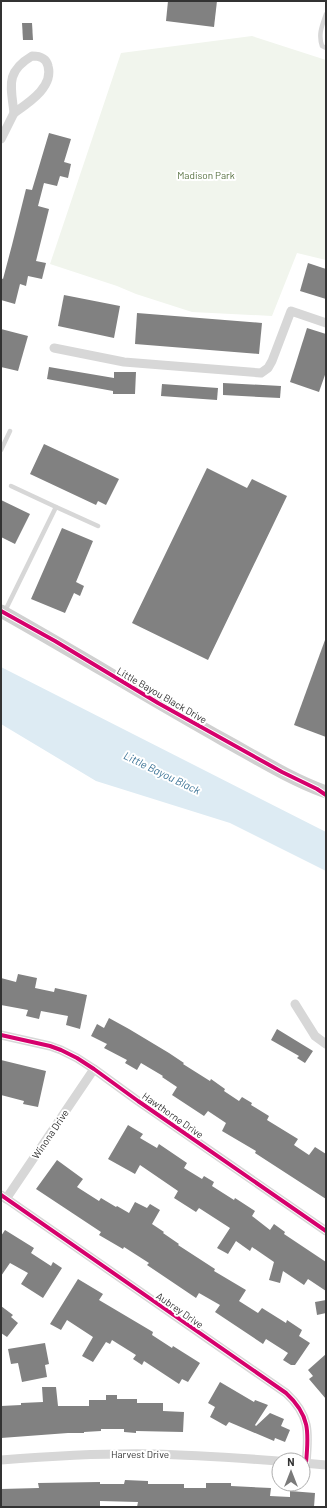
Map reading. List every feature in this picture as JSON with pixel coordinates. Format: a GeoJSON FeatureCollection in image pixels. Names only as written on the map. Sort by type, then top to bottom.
{"type":"FeatureCollection","features":[{"type":"Feature","properties":{"kind":"main road","name":"Little Bayou Black Drive"},"geometry":{"type":"LineString","coordinates":[[3,612],[158,703],[282,772],[323,792]]}},
{"type":"Feature","properties":{"kind":"street"},"geometry":{"type":"LineString","coordinates":[[1,139],[14,113],[32,100],[45,86],[48,80],[49,67],[47,61],[41,56],[32,56],[21,62],[16,68],[12,77],[11,88],[14,113]]}},
{"type":"Feature","properties":{"kind":"street"},"geometry":{"type":"LineString","coordinates":[[54,348],[124,362],[261,373],[268,368],[272,361],[291,311],[326,324]]}},
{"type":"Feature","properties":{"kind":"street"},"geometry":{"type":"LineString","coordinates":[[295,1004],[315,1036],[326,1044]]}},
{"type":"Feature","properties":{"kind":"street","name":"Hawthorne Drive"},"geometry":{"type":"LineString","coordinates":[[1,1035],[61,1050],[94,1069],[326,1231]]}},
{"type":"Feature","properties":{"kind":"street","name":"Winona Drive"},"geometry":{"type":"LineString","coordinates":[[3,1197],[94,1069]]}},
{"type":"Feature","properties":{"kind":"street","name":"Aubrey Drive"},"geometry":{"type":"LineString","coordinates":[[3,1197],[286,1393],[296,1402],[303,1412],[308,1426],[306,1452]]}},
{"type":"Feature","properties":{"kind":"street","name":"Harvest Drive"},"geometry":{"type":"LineString","coordinates":[[1,1460],[67,1456],[152,1454],[194,1455],[271,1460]]}},
{"type":"Feature","properties":{"kind":"street"},"geometry":{"type":"LineString","coordinates":[[311,1464],[326,1465]]}},
{"type":"Feature","properties":{"kind":"lane"},"geometry":{"type":"LineString","coordinates":[[326,14],[324,28],[320,39],[322,46],[326,48]]}},
{"type":"Feature","properties":{"kind":"lane"},"geometry":{"type":"LineString","coordinates":[[1,450],[10,431]]}},
{"type":"Feature","properties":{"kind":"lane"},"geometry":{"type":"LineString","coordinates":[[11,486],[98,526]]}},
{"type":"Feature","properties":{"kind":"lane"},"geometry":{"type":"LineString","coordinates":[[3,612],[56,507]]}},
{"type":"Feature","properties":{"kind":"green space","name":"Madison Park"},"geometry":{"type":"Polygon","coordinates":[[[252,36],[326,60],[326,260],[297,253],[272,316],[192,312],[50,264],[121,53],[252,36]]]}},
{"type":"Feature","properties":{"kind":"water","name":"Little Bayou Black"},"geometry":{"type":"Polygon","coordinates":[[[1,667],[326,832],[326,871],[230,823],[96,781],[1,724],[1,667]]]}},
{"type":"Feature","properties":{"kind":"building"},"geometry":{"type":"Polygon","coordinates":[[[168,1],[217,1],[214,27],[166,21],[168,1]]]}},
{"type":"Feature","properties":{"kind":"building"},"geometry":{"type":"Polygon","coordinates":[[[22,23],[32,23],[33,40],[23,40],[22,23]]]}},
{"type":"Feature","properties":{"kind":"building"},"geometry":{"type":"Polygon","coordinates":[[[49,133],[71,139],[64,162],[71,164],[68,178],[60,176],[57,186],[44,183],[38,206],[49,209],[36,261],[46,263],[42,279],[28,276],[26,286],[20,284],[15,304],[1,300],[1,278],[3,279],[26,189],[32,190],[49,133]]]}},
{"type":"Feature","properties":{"kind":"building"},"geometry":{"type":"Polygon","coordinates":[[[308,263],[326,269],[326,299],[300,291],[308,263]]]}},
{"type":"Feature","properties":{"kind":"building"},"geometry":{"type":"Polygon","coordinates":[[[64,295],[120,306],[114,338],[58,326],[64,295]]]}},
{"type":"Feature","properties":{"kind":"building"},"geometry":{"type":"Polygon","coordinates":[[[137,313],[262,323],[259,354],[135,344],[137,313]]]}},
{"type":"Feature","properties":{"kind":"building"},"geometry":{"type":"Polygon","coordinates":[[[307,328],[326,334],[326,372],[319,392],[290,382],[307,328]]]}},
{"type":"Feature","properties":{"kind":"building"},"geometry":{"type":"Polygon","coordinates":[[[1,329],[28,336],[18,371],[1,367],[1,329]]]}},
{"type":"Feature","properties":{"kind":"building"},"geometry":{"type":"Polygon","coordinates":[[[49,367],[114,378],[114,372],[136,372],[135,394],[113,394],[113,391],[47,379],[49,367]]]}},
{"type":"Feature","properties":{"kind":"building"},"geometry":{"type":"Polygon","coordinates":[[[223,383],[281,386],[280,398],[223,395],[223,383]]]}},
{"type":"Feature","properties":{"kind":"building"},"geometry":{"type":"Polygon","coordinates":[[[162,384],[218,388],[217,400],[161,396],[162,384]]]}},
{"type":"Feature","properties":{"kind":"building"},"geometry":{"type":"Polygon","coordinates":[[[44,444],[119,479],[106,505],[98,501],[96,505],[30,474],[44,444]]]}},
{"type":"Feature","properties":{"kind":"building"},"geometry":{"type":"Polygon","coordinates":[[[207,468],[247,488],[252,479],[287,496],[208,660],[132,623],[207,468]]]}},
{"type":"Feature","properties":{"kind":"building"},"geometry":{"type":"Polygon","coordinates":[[[1,500],[30,514],[15,544],[1,537],[1,500]]]}},
{"type":"Feature","properties":{"kind":"building"},"geometry":{"type":"Polygon","coordinates":[[[62,528],[93,541],[76,582],[84,586],[80,596],[74,593],[65,613],[31,599],[62,528]]]}},
{"type":"Feature","properties":{"kind":"building"},"geometry":{"type":"Polygon","coordinates":[[[326,640],[326,737],[294,725],[326,640]]]}},
{"type":"Feature","properties":{"kind":"building"},"geometry":{"type":"Polygon","coordinates":[[[18,974],[37,978],[35,988],[54,992],[55,988],[87,995],[80,1029],[66,1025],[68,1016],[41,1011],[39,1019],[26,1016],[28,1010],[1,1005],[1,978],[16,982],[18,974]]]}},
{"type":"Feature","properties":{"kind":"building"},"geometry":{"type":"Polygon","coordinates":[[[109,1018],[169,1053],[210,1081],[211,1079],[225,1089],[224,1091],[239,1101],[242,1097],[252,1103],[251,1105],[269,1116],[267,1120],[298,1139],[294,1145],[309,1155],[315,1147],[326,1154],[326,1199],[255,1153],[256,1151],[222,1131],[226,1123],[208,1111],[204,1116],[172,1095],[177,1087],[162,1077],[163,1076],[141,1063],[137,1070],[125,1063],[127,1060],[104,1048],[107,1044],[91,1036],[97,1024],[104,1028],[109,1018]]]}},
{"type":"Feature","properties":{"kind":"building"},"geometry":{"type":"Polygon","coordinates":[[[277,1029],[313,1051],[305,1063],[297,1058],[299,1056],[271,1040],[277,1029]]]}},
{"type":"Feature","properties":{"kind":"building"},"geometry":{"type":"Polygon","coordinates":[[[1,1060],[46,1071],[38,1107],[23,1104],[24,1101],[1,1095],[1,1060]]]}},
{"type":"Feature","properties":{"kind":"building"},"geometry":{"type":"Polygon","coordinates":[[[128,1125],[143,1134],[140,1138],[157,1148],[159,1144],[187,1163],[184,1168],[202,1179],[204,1176],[214,1182],[212,1186],[255,1211],[252,1216],[270,1230],[274,1224],[285,1232],[284,1234],[326,1262],[326,1291],[308,1279],[304,1285],[283,1271],[280,1283],[269,1280],[274,1262],[252,1247],[250,1251],[236,1241],[228,1254],[217,1248],[230,1228],[199,1208],[196,1212],[174,1198],[178,1191],[140,1165],[135,1174],[108,1159],[128,1125]]]}},
{"type":"Feature","properties":{"kind":"building"},"geometry":{"type":"Polygon","coordinates":[[[57,1160],[83,1179],[77,1187],[99,1201],[101,1198],[129,1213],[135,1202],[147,1208],[150,1204],[160,1210],[152,1224],[179,1244],[178,1245],[215,1269],[214,1271],[246,1290],[239,1301],[258,1313],[262,1308],[286,1323],[287,1320],[302,1330],[299,1336],[310,1343],[295,1365],[291,1365],[283,1360],[288,1353],[266,1339],[263,1344],[215,1312],[220,1305],[199,1293],[196,1298],[147,1265],[149,1263],[124,1247],[123,1249],[99,1235],[101,1232],[36,1189],[57,1160]]]}},
{"type":"Feature","properties":{"kind":"building"},"geometry":{"type":"Polygon","coordinates":[[[5,1230],[34,1248],[31,1253],[51,1266],[53,1262],[62,1268],[43,1298],[21,1284],[28,1273],[10,1263],[1,1276],[1,1236],[5,1230]]]}},
{"type":"Feature","properties":{"kind":"building"},"geometry":{"type":"Polygon","coordinates":[[[78,1279],[103,1294],[99,1300],[153,1332],[152,1335],[172,1348],[173,1346],[200,1363],[188,1382],[182,1379],[179,1384],[144,1361],[142,1365],[133,1359],[136,1355],[112,1340],[110,1344],[106,1342],[93,1362],[82,1356],[93,1337],[67,1320],[61,1330],[50,1324],[78,1279]]]}},
{"type":"Feature","properties":{"kind":"building"},"geometry":{"type":"Polygon","coordinates":[[[326,1300],[326,1313],[317,1315],[315,1302],[326,1300]]]}},
{"type":"Feature","properties":{"kind":"building"},"geometry":{"type":"Polygon","coordinates":[[[1,1306],[13,1315],[11,1317],[18,1323],[7,1337],[1,1333],[1,1306]]]}},
{"type":"Feature","properties":{"kind":"building"},"geometry":{"type":"Polygon","coordinates":[[[45,1343],[49,1364],[45,1365],[47,1377],[22,1382],[18,1363],[11,1364],[8,1349],[45,1343]]]}},
{"type":"Feature","properties":{"kind":"building"},"geometry":{"type":"Polygon","coordinates":[[[326,1354],[326,1399],[309,1379],[313,1376],[308,1370],[326,1354]]]}},
{"type":"Feature","properties":{"kind":"building"},"geometry":{"type":"Polygon","coordinates":[[[220,1382],[254,1402],[255,1400],[268,1405],[255,1425],[256,1426],[270,1413],[284,1419],[281,1426],[290,1430],[285,1442],[275,1438],[274,1441],[229,1422],[226,1426],[210,1417],[215,1407],[208,1403],[220,1382]]]}},
{"type":"Feature","properties":{"kind":"building"},"geometry":{"type":"Polygon","coordinates":[[[42,1387],[56,1387],[58,1406],[89,1406],[89,1400],[106,1400],[106,1395],[117,1395],[117,1399],[137,1399],[137,1403],[163,1403],[163,1411],[184,1412],[183,1432],[136,1431],[136,1433],[124,1432],[124,1429],[101,1429],[101,1431],[84,1433],[1,1438],[1,1406],[43,1402],[42,1387]]]}},
{"type":"Feature","properties":{"kind":"building"},"geometry":{"type":"Polygon","coordinates":[[[125,1480],[148,1481],[148,1484],[184,1484],[184,1488],[206,1488],[206,1483],[231,1483],[231,1486],[271,1488],[270,1496],[290,1497],[290,1492],[315,1493],[314,1507],[137,1507],[138,1502],[100,1501],[100,1507],[1,1507],[1,1489],[39,1488],[38,1483],[100,1482],[100,1484],[124,1484],[125,1480]]]}},
{"type":"Feature","properties":{"kind":"cycle path"},"geometry":{"type":"LineString","coordinates":[[1,611],[55,641],[158,703],[326,795]]}},
{"type":"Feature","properties":{"kind":"cycle path"},"geometry":{"type":"LineString","coordinates":[[1,1035],[50,1046],[77,1058],[326,1231]]}},
{"type":"Feature","properties":{"kind":"cycle path"},"geometry":{"type":"LineString","coordinates":[[1,1195],[286,1393],[294,1401],[304,1417],[308,1442],[307,1452]]}}]}
